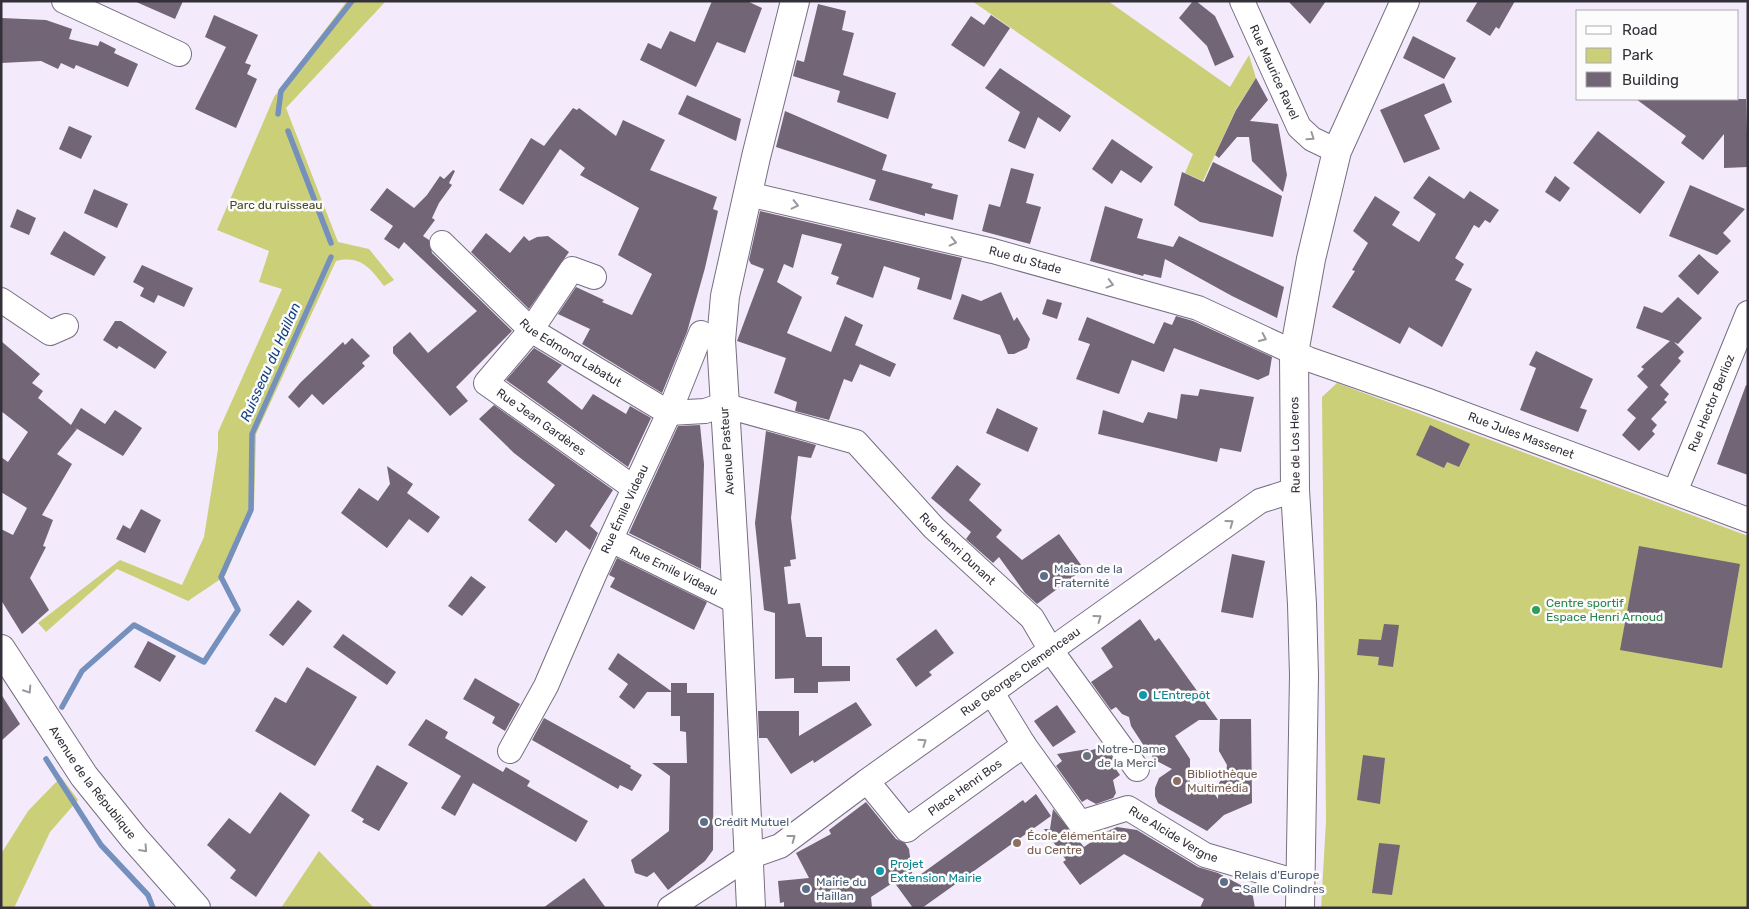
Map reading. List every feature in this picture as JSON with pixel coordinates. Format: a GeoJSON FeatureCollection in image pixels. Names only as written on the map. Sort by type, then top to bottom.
{"type":"FeatureCollection","features":[{"type":"Feature","properties":{"kind":"street"},"geometry":{"type":"LineString","coordinates":[[64,1],[179,54]]}},
{"type":"Feature","properties":{"kind":"street","name":"Avenue Pasteur"},"geometry":{"type":"LineString","coordinates":[[751,908],[737,602],[721,340],[725,296],[794,1]]}},
{"type":"Feature","properties":{"kind":"street","name":"Rue Maurice Ravel"},"geometry":{"type":"LineString","coordinates":[[1242,1],[1299,127],[1312,139],[1337,151]]}},
{"type":"Feature","properties":{"kind":"street","name":"Rue de Los Heros"},"geometry":{"type":"LineString","coordinates":[[1300,895],[1304,675],[1295,490],[1294,353],[1311,259],[1337,151],[1405,1]]}},
{"type":"Feature","properties":{"kind":"street","name":"Rue du Stade"},"geometry":{"type":"LineString","coordinates":[[748,194],[993,251],[1198,308],[1294,353]]}},
{"type":"Feature","properties":{"kind":"street","name":"Rue Edmond Labatut"},"geometry":{"type":"LineString","coordinates":[[442,243],[532,330],[669,413]]}},
{"type":"Feature","properties":{"kind":"street","name":"Rue Jean Gardères"},"geometry":{"type":"LineString","coordinates":[[594,277],[572,269],[532,330],[486,383],[634,488]]}},
{"type":"Feature","properties":{"kind":"street"},"geometry":{"type":"LineString","coordinates":[[1,300],[50,333],[66,326]]}},
{"type":"Feature","properties":{"kind":"street","name":"Rue Hector Berlioz"},"geometry":{"type":"LineString","coordinates":[[1674,492],[1748,313]]}},
{"type":"Feature","properties":{"kind":"street","name":"Rue Émile Videau"},"geometry":{"type":"LineString","coordinates":[[510,751],[546,686],[669,413],[700,333]]}},
{"type":"Feature","properties":{"kind":"street","name":"Rue Jules Massenet"},"geometry":{"type":"LineString","coordinates":[[1294,353],[1748,520]]}},
{"type":"Feature","properties":{"kind":"street"},"geometry":{"type":"LineString","coordinates":[[669,413],[705,411],[724,405]]}},
{"type":"Feature","properties":{"kind":"street","name":"Rue Henri Dunant"},"geometry":{"type":"LineString","coordinates":[[724,405],[856,442],[934,528],[1032,618],[1052,652],[1137,769]]}},
{"type":"Feature","properties":{"kind":"street","name":"Rue Georges Clemenceau"},"geometry":{"type":"LineString","coordinates":[[670,908],[748,857],[780,846],[867,781],[1052,652],[1260,501],[1295,490]]}},
{"type":"Feature","properties":{"kind":"street","name":"Rue Emile Videau"},"geometry":{"type":"LineString","coordinates":[[611,540],[737,602]]}},
{"type":"Feature","properties":{"kind":"street","name":"Avenue de la République"},"geometry":{"type":"LineString","coordinates":[[1,649],[84,776],[134,838],[196,908]]}},
{"type":"Feature","properties":{"kind":"street"},"geometry":{"type":"LineString","coordinates":[[992,693],[1024,745]]}},
{"type":"Feature","properties":{"kind":"street","name":"Rue Alcide Vergne"},"geometry":{"type":"LineString","coordinates":[[1024,745],[1080,823],[1128,808],[1205,855],[1300,895]]}},
{"type":"Feature","properties":{"kind":"street","name":"Place Henri Bos"},"geometry":{"type":"LineString","coordinates":[[867,781],[907,830],[1024,745]]}},
{"type":"Feature","properties":{"kind":"green space","name":"Parc du ruisseau"},"geometry":{"type":"Polygon","coordinates":[[[347,1],[386,1],[286,108],[338,242],[369,249],[394,280],[384,286],[364,264],[352,260],[336,261],[256,434],[254,508],[225,576],[188,601],[117,569],[46,632],[38,623],[120,560],[182,585],[204,537],[218,449],[218,432],[282,289],[259,282],[269,251],[217,230],[274,97],[347,1]]]}},
{"type":"Feature","properties":{"kind":"green space"},"geometry":{"type":"Polygon","coordinates":[[[972,1],[1108,1],[1230,87],[1249,55],[1256,78],[1236,109],[1203,181],[1185,173],[1193,154],[972,1]]]}},
{"type":"Feature","properties":{"kind":"green space","name":"Centre sportif Espace Henri Arnoud"},"geometry":{"type":"Polygon","coordinates":[[[1337,383],[1748,536],[1748,908],[1321,908],[1326,821],[1322,397],[1337,383]]]}},
{"type":"Feature","properties":{"kind":"green space"},"geometry":{"type":"Polygon","coordinates":[[[61,777],[78,800],[50,832],[14,908],[1,908],[1,854],[28,811],[61,777]]]}},
{"type":"Feature","properties":{"kind":"green space"},"geometry":{"type":"Polygon","coordinates":[[[319,851],[374,908],[281,908],[319,851]]]}},
{"type":"Feature","properties":{"kind":"building"},"geometry":{"type":"Polygon","coordinates":[[[134,1],[183,1],[175,19],[134,1]]]}},
{"type":"Feature","properties":{"kind":"building"},"geometry":{"type":"Polygon","coordinates":[[[712,1],[747,1],[762,8],[745,53],[717,42],[696,87],[640,60],[648,43],[661,49],[670,31],[695,42],[712,1]]]}},
{"type":"Feature","properties":{"kind":"building"},"geometry":{"type":"Polygon","coordinates":[[[1193,1],[1196,1],[1215,16],[1234,57],[1215,66],[1207,46],[1179,18],[1193,1]]]}},
{"type":"Feature","properties":{"kind":"building"},"geometry":{"type":"Polygon","coordinates":[[[1288,1],[1326,1],[1310,24],[1288,1]]]}},
{"type":"Feature","properties":{"kind":"building"},"geometry":{"type":"Polygon","coordinates":[[[1478,1],[1515,1],[1499,29],[1496,27],[1490,36],[1466,21],[1478,1]]]}},
{"type":"Feature","properties":{"kind":"building"},"geometry":{"type":"Polygon","coordinates":[[[818,4],[846,11],[842,30],[854,33],[843,75],[896,93],[888,119],[837,102],[840,91],[793,76],[797,60],[804,62],[818,4]]]}},
{"type":"Feature","properties":{"kind":"building"},"geometry":{"type":"Polygon","coordinates":[[[214,15],[258,35],[245,63],[251,65],[247,74],[257,79],[236,128],[195,109],[226,47],[205,37],[214,15]]]}},
{"type":"Feature","properties":{"kind":"building"},"geometry":{"type":"Polygon","coordinates":[[[991,15],[1010,28],[984,67],[951,45],[971,16],[984,25],[991,15]]]}},
{"type":"Feature","properties":{"kind":"building"},"geometry":{"type":"Polygon","coordinates":[[[2,18],[46,20],[72,29],[69,39],[98,46],[100,41],[116,49],[114,53],[138,64],[128,87],[76,65],[74,69],[61,63],[58,69],[41,61],[1,63],[2,18]]]}},
{"type":"Feature","properties":{"kind":"building"},"geometry":{"type":"Polygon","coordinates":[[[1413,36],[1456,58],[1444,79],[1403,58],[1413,36]]]}},
{"type":"Feature","properties":{"kind":"building"},"geometry":{"type":"Polygon","coordinates":[[[1000,68],[1071,116],[1060,132],[1038,117],[1025,149],[1008,141],[1020,112],[985,88],[1000,68]]]}},
{"type":"Feature","properties":{"kind":"building"},"geometry":{"type":"Polygon","coordinates":[[[1256,78],[1268,100],[1250,121],[1278,124],[1287,175],[1283,192],[1252,161],[1249,137],[1237,137],[1219,158],[1215,155],[1236,110],[1256,78]]]}},
{"type":"Feature","properties":{"kind":"building"},"geometry":{"type":"Polygon","coordinates":[[[1444,83],[1452,102],[1424,115],[1440,149],[1404,163],[1380,110],[1444,83]]]}},
{"type":"Feature","properties":{"kind":"building"},"geometry":{"type":"Polygon","coordinates":[[[687,95],[741,119],[736,141],[678,114],[687,95]]]}},
{"type":"Feature","properties":{"kind":"building"},"geometry":{"type":"Polygon","coordinates":[[[1746,99],[1748,167],[1724,168],[1724,134],[1703,160],[1681,143],[1686,136],[1637,100],[1746,99]]]}},
{"type":"Feature","properties":{"kind":"building"},"geometry":{"type":"Polygon","coordinates":[[[573,108],[577,110],[579,108],[616,136],[623,120],[665,140],[650,170],[717,197],[713,209],[718,211],[705,268],[687,332],[662,393],[582,344],[590,329],[558,314],[576,287],[604,300],[602,302],[632,315],[652,274],[618,255],[639,208],[580,175],[585,168],[560,149],[523,205],[499,190],[531,138],[544,146],[573,108]]]}},
{"type":"Feature","properties":{"kind":"building"},"geometry":{"type":"Polygon","coordinates":[[[785,111],[887,155],[882,170],[933,184],[931,188],[958,195],[953,220],[925,213],[925,216],[869,200],[876,180],[776,147],[785,111]]]}},
{"type":"Feature","properties":{"kind":"building"},"geometry":{"type":"Polygon","coordinates":[[[69,126],[92,136],[81,159],[59,149],[69,126]]]}},
{"type":"Feature","properties":{"kind":"building"},"geometry":{"type":"Polygon","coordinates":[[[1598,131],[1665,182],[1640,214],[1573,163],[1598,131]]]}},
{"type":"Feature","properties":{"kind":"building"},"geometry":{"type":"Polygon","coordinates":[[[1112,139],[1153,167],[1141,183],[1121,170],[1112,184],[1092,169],[1112,139]]]}},
{"type":"Feature","properties":{"kind":"building"},"geometry":{"type":"Polygon","coordinates":[[[1213,162],[1282,196],[1273,237],[1200,222],[1174,205],[1182,172],[1204,182],[1213,162]]]}},
{"type":"Feature","properties":{"kind":"building"},"geometry":{"type":"Polygon","coordinates":[[[1011,168],[1034,174],[1026,203],[1041,207],[1030,244],[982,231],[989,204],[1000,207],[1011,168]]]}},
{"type":"Feature","properties":{"kind":"building"},"geometry":{"type":"Polygon","coordinates":[[[453,170],[455,171],[449,183],[452,185],[439,203],[432,218],[435,220],[423,236],[429,240],[432,253],[512,331],[456,387],[468,401],[450,416],[393,353],[393,347],[410,332],[428,353],[477,311],[404,242],[399,249],[384,239],[393,226],[370,210],[387,188],[414,208],[427,195],[440,176],[444,179],[453,170]]]}},
{"type":"Feature","properties":{"kind":"building"},"geometry":{"type":"Polygon","coordinates":[[[1429,176],[1464,199],[1470,191],[1499,210],[1490,223],[1485,220],[1479,228],[1474,225],[1455,258],[1464,264],[1455,280],[1472,289],[1442,347],[1409,327],[1400,344],[1332,307],[1355,271],[1352,270],[1368,243],[1353,231],[1375,196],[1400,212],[1392,225],[1419,242],[1436,214],[1413,198],[1429,176]]]}},
{"type":"Feature","properties":{"kind":"building"},"geometry":{"type":"Polygon","coordinates":[[[1555,176],[1570,188],[1560,202],[1545,192],[1555,176]]]}},
{"type":"Feature","properties":{"kind":"building"},"geometry":{"type":"Polygon","coordinates":[[[1690,185],[1745,209],[1723,233],[1731,241],[1717,255],[1669,236],[1690,185]]]}},
{"type":"Feature","properties":{"kind":"building"},"geometry":{"type":"Polygon","coordinates":[[[94,189],[128,204],[117,228],[84,213],[94,189]]]}},
{"type":"Feature","properties":{"kind":"building"},"geometry":{"type":"Polygon","coordinates":[[[1105,206],[1143,219],[1137,238],[1173,247],[1179,236],[1284,287],[1277,318],[1232,296],[1165,259],[1161,278],[1144,274],[1143,276],[1090,261],[1105,206]]]}},
{"type":"Feature","properties":{"kind":"building"},"geometry":{"type":"Polygon","coordinates":[[[17,209],[36,218],[29,235],[10,227],[17,209]]]}},
{"type":"Feature","properties":{"kind":"building"},"geometry":{"type":"Polygon","coordinates":[[[760,211],[962,258],[951,300],[917,289],[920,278],[884,266],[873,298],[836,284],[839,277],[831,274],[842,244],[802,234],[793,268],[784,264],[777,282],[802,297],[787,333],[831,352],[845,316],[863,325],[855,345],[896,364],[890,377],[860,364],[852,382],[844,379],[829,420],[795,411],[797,402],[774,393],[786,358],[737,341],[764,269],[751,264],[749,260],[760,211]]]}},
{"type":"Feature","properties":{"kind":"building"},"geometry":{"type":"Polygon","coordinates":[[[64,231],[106,257],[94,276],[50,254],[64,231]]]}},
{"type":"Feature","properties":{"kind":"building"},"geometry":{"type":"Polygon","coordinates":[[[486,233],[510,253],[524,236],[529,241],[537,237],[548,236],[569,252],[529,309],[471,252],[486,233]]]}},
{"type":"Feature","properties":{"kind":"building"},"geometry":{"type":"Polygon","coordinates":[[[1699,254],[1719,272],[1698,295],[1678,276],[1699,254]]]}},
{"type":"Feature","properties":{"kind":"building"},"geometry":{"type":"Polygon","coordinates":[[[142,265],[193,288],[184,307],[158,295],[154,303],[140,296],[144,288],[133,282],[142,265]]]}},
{"type":"Feature","properties":{"kind":"building"},"geometry":{"type":"Polygon","coordinates":[[[1001,292],[1014,321],[1017,317],[1030,339],[1027,348],[1014,354],[1008,354],[1000,335],[953,319],[962,294],[981,301],[1001,292]]]}},
{"type":"Feature","properties":{"kind":"building"},"geometry":{"type":"Polygon","coordinates":[[[1678,297],[1702,318],[1678,344],[1674,342],[1684,352],[1678,358],[1681,361],[1660,385],[1669,394],[1664,400],[1667,402],[1651,419],[1657,425],[1652,431],[1655,434],[1639,451],[1622,435],[1636,418],[1627,410],[1648,387],[1637,376],[1644,369],[1641,367],[1670,341],[1636,328],[1644,306],[1662,313],[1678,297]]]}},
{"type":"Feature","properties":{"kind":"building"},"geometry":{"type":"Polygon","coordinates":[[[1047,299],[1062,303],[1057,319],[1042,314],[1047,299]]]}},
{"type":"Feature","properties":{"kind":"building"},"geometry":{"type":"Polygon","coordinates":[[[1176,316],[1193,321],[1272,357],[1269,375],[1258,380],[1174,348],[1164,372],[1132,360],[1119,394],[1076,379],[1090,344],[1078,340],[1087,317],[1154,344],[1164,322],[1172,325],[1176,316]]]}},
{"type":"Feature","properties":{"kind":"building"},"geometry":{"type":"Polygon","coordinates":[[[115,321],[121,321],[167,352],[155,369],[119,346],[117,349],[103,340],[115,321]]]}},
{"type":"Feature","properties":{"kind":"building"},"geometry":{"type":"Polygon","coordinates":[[[352,338],[370,356],[362,363],[365,366],[323,405],[312,394],[299,408],[288,397],[343,342],[345,345],[352,338]]]}},
{"type":"Feature","properties":{"kind":"building"},"geometry":{"type":"Polygon","coordinates":[[[1,341],[40,374],[32,383],[43,391],[38,398],[71,425],[81,408],[105,424],[115,410],[142,428],[123,456],[74,427],[77,429],[57,454],[72,464],[42,515],[53,520],[43,546],[46,547],[30,578],[49,610],[22,634],[1,600],[1,529],[13,535],[27,508],[1,492],[1,457],[8,462],[28,432],[1,411],[1,341]]]}},
{"type":"Feature","properties":{"kind":"building"},"geometry":{"type":"Polygon","coordinates":[[[534,348],[562,365],[547,382],[582,410],[593,394],[626,414],[630,406],[651,418],[628,467],[506,380],[534,348]]]}},
{"type":"Feature","properties":{"kind":"building"},"geometry":{"type":"Polygon","coordinates":[[[1536,351],[1593,379],[1580,408],[1587,410],[1578,432],[1520,410],[1536,368],[1529,365],[1536,351]]]}},
{"type":"Feature","properties":{"kind":"building"},"geometry":{"type":"Polygon","coordinates":[[[1746,385],[1748,386],[1748,475],[1717,464],[1746,385]]]}},
{"type":"Feature","properties":{"kind":"building"},"geometry":{"type":"Polygon","coordinates":[[[1200,389],[1254,397],[1241,452],[1220,448],[1217,462],[1098,434],[1103,410],[1143,423],[1148,412],[1177,419],[1181,394],[1198,396],[1200,389]]]}},
{"type":"Feature","properties":{"kind":"building"},"geometry":{"type":"Polygon","coordinates":[[[494,405],[613,490],[590,526],[598,533],[590,550],[566,530],[556,543],[528,520],[555,485],[514,453],[479,419],[494,405]]]}},
{"type":"Feature","properties":{"kind":"building"},"geometry":{"type":"Polygon","coordinates":[[[997,408],[1038,428],[1028,452],[986,433],[997,408]]]}},
{"type":"Feature","properties":{"kind":"building"},"geometry":{"type":"Polygon","coordinates":[[[700,425],[704,464],[701,569],[629,533],[678,426],[700,425]]]}},
{"type":"Feature","properties":{"kind":"building"},"geometry":{"type":"Polygon","coordinates":[[[1430,425],[1470,444],[1459,467],[1447,462],[1444,468],[1416,455],[1430,425]]]}},
{"type":"Feature","properties":{"kind":"building"},"geometry":{"type":"Polygon","coordinates":[[[766,431],[816,445],[811,458],[798,456],[791,518],[796,559],[790,560],[791,566],[784,567],[788,604],[800,603],[806,637],[822,637],[822,666],[850,666],[850,681],[818,682],[818,693],[794,693],[794,678],[775,679],[775,613],[764,610],[755,523],[766,431]]]}},
{"type":"Feature","properties":{"kind":"building"},"geometry":{"type":"Polygon","coordinates":[[[957,465],[981,484],[969,500],[1002,530],[996,537],[1022,560],[1059,534],[1084,569],[1037,604],[1025,593],[999,557],[993,563],[966,539],[971,532],[931,498],[957,465]]]}},
{"type":"Feature","properties":{"kind":"building"},"geometry":{"type":"Polygon","coordinates":[[[387,466],[413,484],[407,493],[440,517],[428,533],[409,519],[387,548],[341,513],[359,488],[378,501],[390,484],[387,466]]]}},
{"type":"Feature","properties":{"kind":"building"},"geometry":{"type":"Polygon","coordinates":[[[141,509],[161,520],[145,553],[116,539],[123,525],[130,529],[141,509]]]}},
{"type":"Feature","properties":{"kind":"building"},"geometry":{"type":"Polygon","coordinates":[[[1639,546],[1740,564],[1722,668],[1620,650],[1639,546]]]}},
{"type":"Feature","properties":{"kind":"building"},"geometry":{"type":"Polygon","coordinates":[[[1232,554],[1265,561],[1253,618],[1221,612],[1232,554]]]}},
{"type":"Feature","properties":{"kind":"building"},"geometry":{"type":"Polygon","coordinates":[[[617,558],[707,602],[694,630],[610,587],[615,578],[609,575],[617,558]]]}},
{"type":"Feature","properties":{"kind":"building"},"geometry":{"type":"Polygon","coordinates":[[[471,576],[486,587],[462,616],[448,606],[471,576]]]}},
{"type":"Feature","properties":{"kind":"building"},"geometry":{"type":"Polygon","coordinates":[[[298,600],[312,611],[283,646],[269,635],[298,600]]]}},
{"type":"Feature","properties":{"kind":"building"},"geometry":{"type":"Polygon","coordinates":[[[1140,619],[1155,641],[1159,638],[1218,720],[1199,720],[1175,736],[1190,759],[1190,784],[1198,783],[1209,786],[1218,799],[1219,783],[1226,773],[1227,765],[1219,751],[1220,719],[1251,719],[1252,803],[1224,815],[1207,831],[1158,803],[1155,796],[1155,788],[1159,778],[1172,769],[1153,759],[1151,750],[1144,746],[1131,726],[1129,717],[1122,714],[1116,707],[1111,710],[1091,682],[1113,667],[1101,648],[1140,619]]]}},
{"type":"Feature","properties":{"kind":"building"},"geometry":{"type":"Polygon","coordinates":[[[1384,624],[1399,625],[1393,667],[1378,665],[1379,657],[1357,655],[1359,639],[1381,640],[1384,624]]]}},
{"type":"Feature","properties":{"kind":"building"},"geometry":{"type":"Polygon","coordinates":[[[936,629],[954,653],[929,672],[932,675],[916,687],[896,659],[936,629]]]}},
{"type":"Feature","properties":{"kind":"building"},"geometry":{"type":"Polygon","coordinates":[[[343,634],[396,672],[387,685],[333,647],[343,634]]]}},
{"type":"Feature","properties":{"kind":"building"},"geometry":{"type":"Polygon","coordinates":[[[148,641],[176,656],[160,682],[134,667],[148,641]]]}},
{"type":"Feature","properties":{"kind":"building"},"geometry":{"type":"Polygon","coordinates":[[[618,653],[671,691],[671,683],[687,683],[687,693],[714,693],[713,850],[705,861],[668,890],[654,872],[647,877],[635,873],[631,860],[669,831],[670,776],[652,763],[687,763],[686,732],[680,731],[680,716],[671,716],[671,692],[647,692],[634,709],[619,697],[628,684],[608,669],[618,653]]]}},
{"type":"Feature","properties":{"kind":"building"},"geometry":{"type":"Polygon","coordinates":[[[307,667],[357,697],[315,766],[255,731],[275,697],[286,703],[307,667]]]}},
{"type":"Feature","properties":{"kind":"building"},"geometry":{"type":"Polygon","coordinates":[[[475,678],[520,704],[505,731],[492,723],[495,717],[463,699],[475,678]]]}},
{"type":"Feature","properties":{"kind":"building"},"geometry":{"type":"Polygon","coordinates":[[[1,694],[20,724],[1,741],[1,694]]]}},
{"type":"Feature","properties":{"kind":"building"},"geometry":{"type":"Polygon","coordinates":[[[856,702],[872,725],[814,763],[813,760],[791,774],[767,738],[759,738],[758,711],[799,711],[799,736],[856,702]]]}},
{"type":"Feature","properties":{"kind":"building"},"geometry":{"type":"Polygon","coordinates":[[[1057,705],[1076,732],[1053,747],[1034,721],[1057,705]]]}},
{"type":"Feature","properties":{"kind":"building"},"geometry":{"type":"Polygon","coordinates":[[[544,718],[631,766],[630,768],[642,775],[632,791],[620,785],[618,789],[532,740],[544,718]]]}},
{"type":"Feature","properties":{"kind":"building"},"geometry":{"type":"Polygon","coordinates":[[[426,719],[448,732],[445,738],[503,772],[506,767],[530,781],[527,786],[588,821],[576,842],[473,783],[455,816],[441,808],[461,776],[408,745],[426,719]]]}},
{"type":"Feature","properties":{"kind":"building"},"geometry":{"type":"Polygon","coordinates":[[[1104,746],[1115,761],[1113,765],[1120,775],[1113,780],[1116,793],[1113,798],[1096,804],[1087,799],[1082,802],[1056,766],[1062,761],[1057,754],[1088,749],[1089,751],[1104,746]]]}},
{"type":"Feature","properties":{"kind":"building"},"geometry":{"type":"Polygon","coordinates":[[[1363,755],[1385,758],[1380,804],[1357,800],[1363,755]]]}},
{"type":"Feature","properties":{"kind":"building"},"geometry":{"type":"Polygon","coordinates":[[[377,765],[408,783],[379,831],[362,822],[364,819],[351,811],[377,765]]]}},
{"type":"Feature","properties":{"kind":"building"},"geometry":{"type":"Polygon","coordinates":[[[280,792],[310,815],[256,897],[230,878],[236,870],[207,845],[229,818],[250,834],[280,792]]]}},
{"type":"Feature","properties":{"kind":"building"},"geometry":{"type":"Polygon","coordinates":[[[1036,794],[1051,816],[922,908],[913,908],[894,882],[871,897],[872,908],[784,908],[784,902],[780,903],[778,881],[809,878],[796,853],[831,834],[829,830],[866,802],[896,839],[905,843],[909,849],[913,880],[1023,800],[1025,803],[1036,794]]]}},
{"type":"Feature","properties":{"kind":"building"},"geometry":{"type":"Polygon","coordinates":[[[1053,809],[1084,847],[1104,833],[1117,827],[1137,830],[1198,867],[1218,873],[1252,891],[1255,908],[1200,908],[1204,899],[1124,854],[1080,885],[1063,862],[1066,860],[1044,829],[1050,829],[1053,809]]]}},
{"type":"Feature","properties":{"kind":"building"},"geometry":{"type":"Polygon","coordinates":[[[1379,843],[1400,845],[1392,895],[1372,893],[1379,843]]]}},
{"type":"Feature","properties":{"kind":"building"},"geometry":{"type":"Polygon","coordinates":[[[584,878],[606,908],[543,908],[584,878]]]}},
{"type":"Feature","properties":{"kind":"waterway","name":"Ruisseau du Haillan"},"geometry":{"type":"LineString","coordinates":[[278,114],[281,91],[352,1]]}},
{"type":"Feature","properties":{"kind":"waterway","name":"Ruisseau du Haillan"},"geometry":{"type":"LineString","coordinates":[[288,131],[331,243]]}},
{"type":"Feature","properties":{"kind":"waterway","name":"Ruisseau du Haillan"},"geometry":{"type":"LineString","coordinates":[[62,707],[82,671],[134,625],[204,662],[238,610],[221,577],[251,510],[252,434],[331,257]]}},
{"type":"Feature","properties":{"kind":"waterway","name":"Ruisseau du Haillan"},"geometry":{"type":"LineString","coordinates":[[46,759],[101,845],[148,895],[153,908]]}},
{"type":"Feature","properties":{"kind":"place","name":"Maison de la Fraternité"},"geometry":{"type":"Point","coordinates":[1044,576]}},
{"type":"Feature","properties":{"kind":"place","name":"Centre sportif Espace Henri Arnoud"},"geometry":{"type":"Point","coordinates":[1536,610]}},
{"type":"Feature","properties":{"kind":"place","name":"L’Entrepôt"},"geometry":{"type":"Point","coordinates":[1143,695]}},
{"type":"Feature","properties":{"kind":"place","name":"Notre-Dame de la Merci"},"geometry":{"type":"Point","coordinates":[1087,756]}},
{"type":"Feature","properties":{"kind":"place","name":"Bibliothèque Multimédia"},"geometry":{"type":"Point","coordinates":[1177,781]}},
{"type":"Feature","properties":{"kind":"place","name":"Crédit Mutuel"},"geometry":{"type":"Point","coordinates":[704,822]}},
{"type":"Feature","properties":{"kind":"place","name":"École élémentaire du Centre"},"geometry":{"type":"Point","coordinates":[1017,843]}},
{"type":"Feature","properties":{"kind":"place","name":"Projet Extension Mairie"},"geometry":{"type":"Point","coordinates":[880,871]}},
{"type":"Feature","properties":{"kind":"place","name":"Relais d'Europe - Salle Colindres"},"geometry":{"type":"Point","coordinates":[1224,882]}},
{"type":"Feature","properties":{"kind":"place","name":"Mairie du Haillan"},"geometry":{"type":"Point","coordinates":[806,889]}}]}
